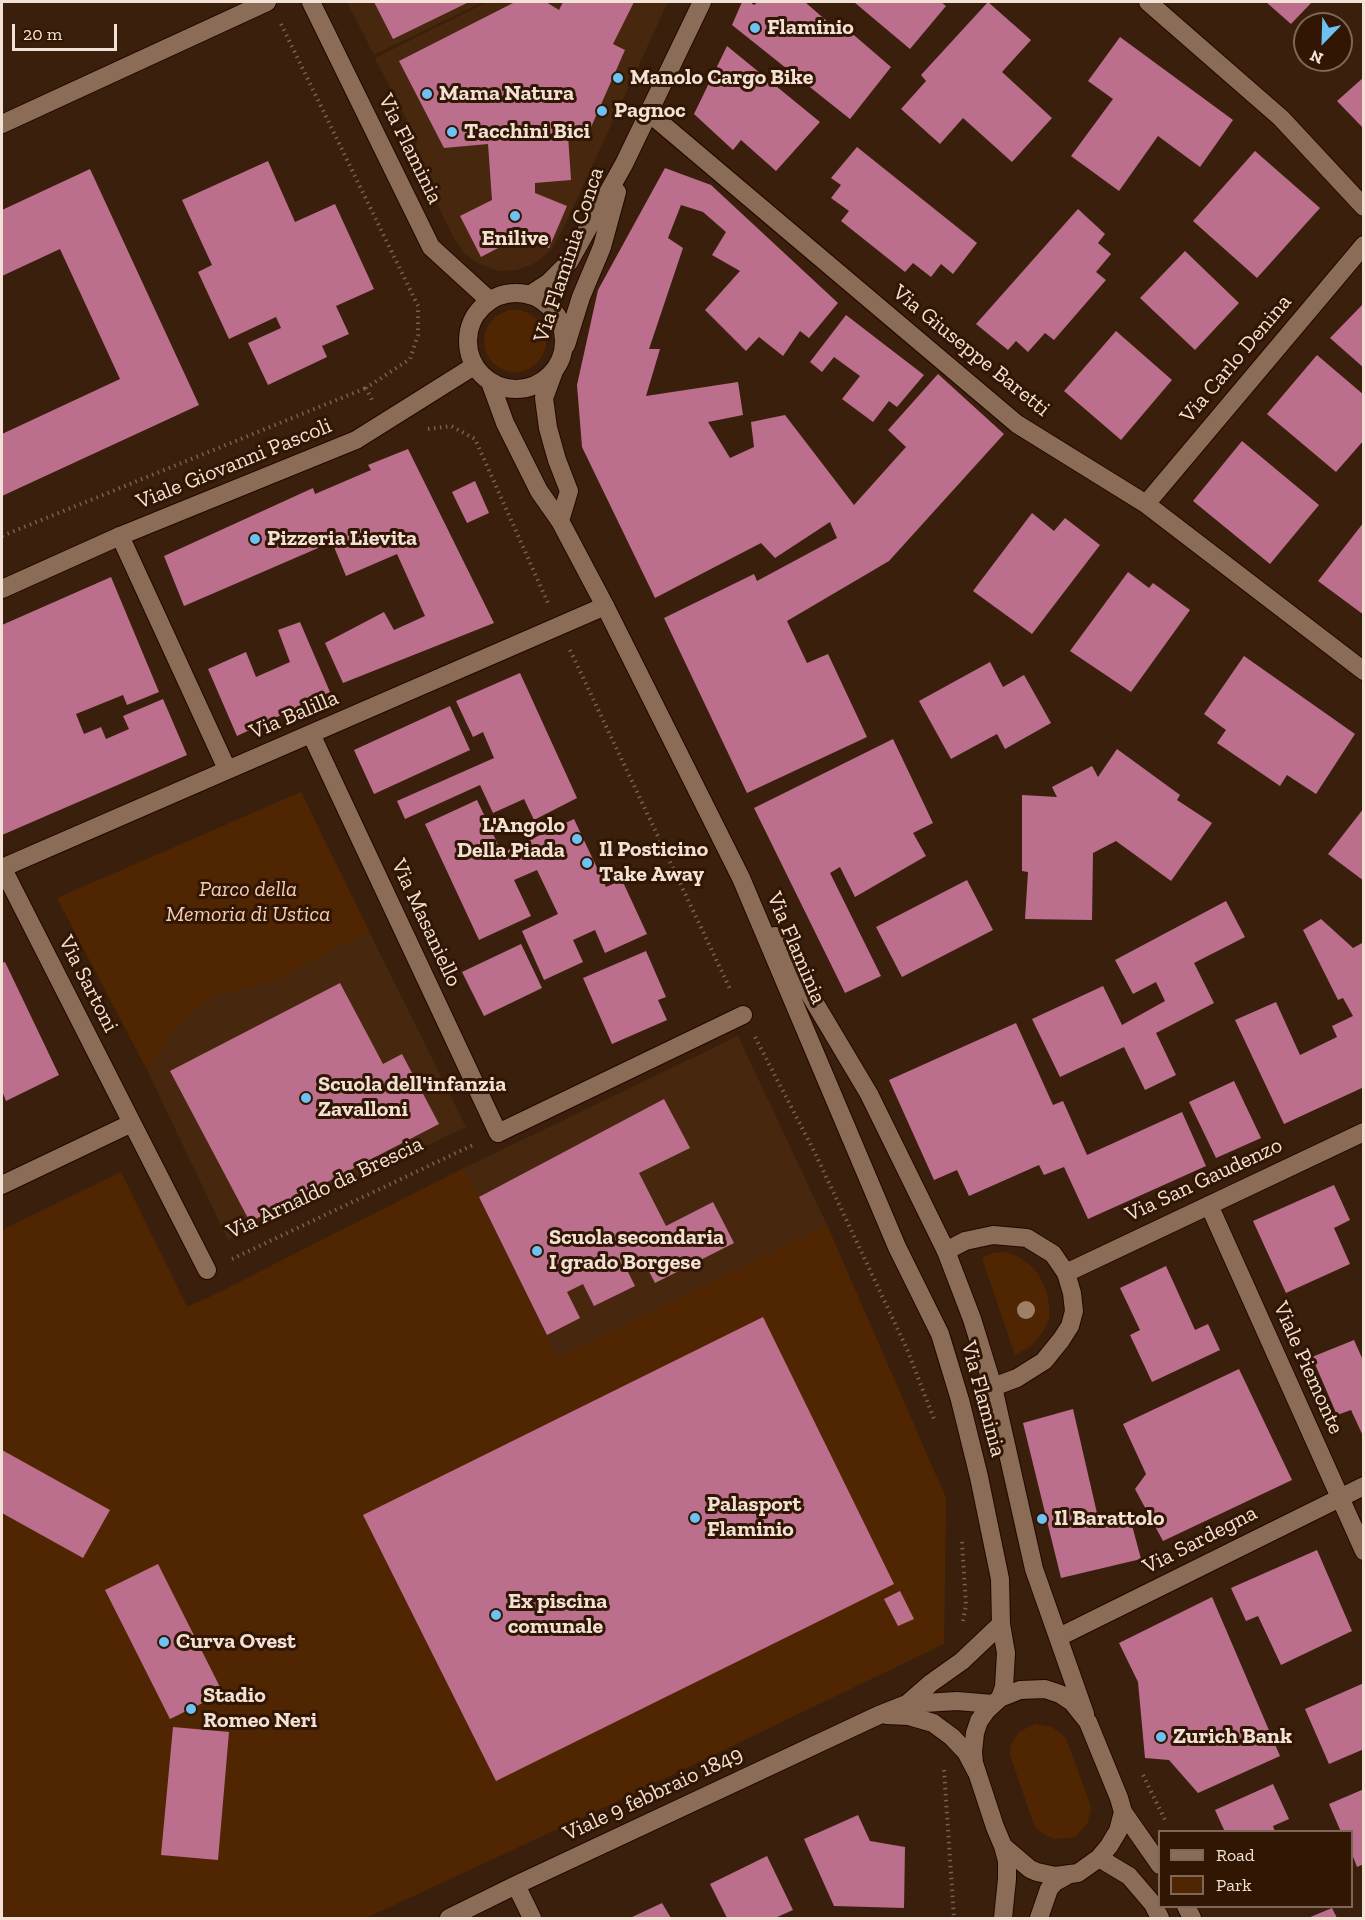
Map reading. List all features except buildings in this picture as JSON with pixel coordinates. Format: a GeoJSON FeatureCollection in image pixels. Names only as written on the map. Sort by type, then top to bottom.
{"type":"FeatureCollection","features":[{"type":"Feature","properties":{"kind":"street"},"geometry":{"type":"LineString","coordinates":[[2,124],[267,2]]}},
{"type":"Feature","properties":{"kind":"street","name":"Via Flaminia"},"geometry":{"type":"LineString","coordinates":[[311,2],[431,247],[489,300]]}},
{"type":"Feature","properties":{"kind":"street","name":"Via Flaminia Conca"},"geometry":{"type":"LineString","coordinates":[[531,294],[548,283],[569,262],[624,164],[702,2]]}},
{"type":"Feature","properties":{"kind":"street"},"geometry":{"type":"LineString","coordinates":[[1148,2],[1281,118],[1364,207]]}},
{"type":"Feature","properties":{"kind":"street","name":"Via Giuseppe Baretti"},"geometry":{"type":"LineString","coordinates":[[648,112],[1017,424],[1146,504],[1364,671]]}},
{"type":"Feature","properties":{"kind":"street","name":"Via Flaminia Conca"},"geometry":{"type":"LineString","coordinates":[[557,366],[602,247],[624,164]]}},
{"type":"Feature","properties":{"kind":"street","name":"Via Carlo Denina"},"geometry":{"type":"LineString","coordinates":[[1146,504],[1364,245]]}},
{"type":"Feature","properties":{"kind":"street"},"geometry":{"type":"LineString","coordinates":[[557,366],[544,381],[531,387],[503,388],[490,382],[474,366],[469,354],[468,330],[473,318],[489,300],[499,295],[510,292],[531,294],[545,302],[556,314],[563,329],[564,344],[557,366],[544,398],[548,428],[569,491],[560,521]]}},
{"type":"Feature","properties":{"kind":"street","name":"Viale Giovanni Pascoli"},"geometry":{"type":"LineString","coordinates":[[2,589],[120,536],[356,440],[385,424],[474,366]]}},
{"type":"Feature","properties":{"kind":"street","name":"Via Flaminia"},"geometry":{"type":"LineString","coordinates":[[490,382],[505,423],[539,491],[560,521],[605,606],[741,878],[897,1247],[940,1334],[960,1400],[979,1477],[999,1579],[1001,1624],[1006,1653],[1004,1687],[980,1721],[975,1733],[973,1752],[978,1774],[1003,1846],[1030,1869],[1044,1875],[1066,1876]]}},
{"type":"Feature","properties":{"kind":"street"},"geometry":{"type":"LineString","coordinates":[[120,536],[227,769]]}},
{"type":"Feature","properties":{"kind":"street","name":"Via Balilla"},"geometry":{"type":"LineString","coordinates":[[2,867],[605,606]]}},
{"type":"Feature","properties":{"kind":"street","name":"Via Masaniello"},"geometry":{"type":"LineString","coordinates":[[311,734],[498,1133]]}},
{"type":"Feature","properties":{"kind":"street","name":"Via Sartoni"},"geometry":{"type":"LineString","coordinates":[[2,867],[132,1123]]}},
{"type":"Feature","properties":{"kind":"street","name":"Via Flaminia"},"geometry":{"type":"LineString","coordinates":[[741,878],[869,1094],[946,1251],[972,1320],[993,1387],[1034,1569],[1088,1722]]}},
{"type":"Feature","properties":{"kind":"street"},"geometry":{"type":"LineString","coordinates":[[498,1133],[743,1015]]}},
{"type":"Feature","properties":{"kind":"street"},"geometry":{"type":"LineString","coordinates":[[2,1185],[132,1123],[207,1270]]}},
{"type":"Feature","properties":{"kind":"street","name":"Via San Gaudenzo"},"geometry":{"type":"LineString","coordinates":[[1066,1273],[1364,1132]]}},
{"type":"Feature","properties":{"kind":"street","name":"Viale Piemonte"},"geometry":{"type":"LineString","coordinates":[[1209,1205],[1364,1551]]}},
{"type":"Feature","properties":{"kind":"street"},"geometry":{"type":"LineString","coordinates":[[946,1251],[965,1241],[993,1235],[1027,1238],[1053,1254],[1066,1273],[1074,1311],[1070,1326],[1044,1361],[1017,1378],[993,1387]]}},
{"type":"Feature","properties":{"kind":"street","name":"Via Sardegna"},"geometry":{"type":"LineString","coordinates":[[1059,1637],[1364,1486]]}},
{"type":"Feature","properties":{"kind":"street","name":"Viale 9 febbraio 1849"},"geometry":{"type":"LineString","coordinates":[[907,1704],[962,1661],[1001,1624]]}},
{"type":"Feature","properties":{"kind":"street"},"geometry":{"type":"LineString","coordinates":[[996,1701],[1020,1690],[1045,1689],[1060,1694],[1072,1702],[1088,1722],[1123,1812],[1158,1861]]}},
{"type":"Feature","properties":{"kind":"street","name":"Viale 9 febbraio 1849"},"geometry":{"type":"LineString","coordinates":[[448,1918],[879,1715],[907,1704],[996,1701]]}},
{"type":"Feature","properties":{"kind":"street","name":"Viale 9 febbraio 1849"},"geometry":{"type":"LineString","coordinates":[[879,1715],[909,1716],[933,1723],[952,1737],[966,1752],[978,1774]]}},
{"type":"Feature","properties":{"kind":"street"},"geometry":{"type":"LineString","coordinates":[[1039,1918],[1049,1889],[1055,1882],[1078,1873],[1099,1858],[1118,1831],[1123,1812]]}},
{"type":"Feature","properties":{"kind":"street"},"geometry":{"type":"LineString","coordinates":[[1003,1846],[1007,1861],[1003,1918]]}},
{"type":"Feature","properties":{"kind":"street"},"geometry":{"type":"LineString","coordinates":[[1099,1858],[1129,1876],[1153,1904],[1160,1918]]}},
{"type":"Feature","properties":{"kind":"street"},"geometry":{"type":"LineString","coordinates":[[516,1885],[532,1918]]}},
{"type":"Feature","properties":{"kind":"path"},"geometry":{"type":"LineString","coordinates":[[2,537],[366,388],[410,359],[418,335],[418,306],[281,23]]}},
{"type":"Feature","properties":{"kind":"path"},"geometry":{"type":"LineString","coordinates":[[366,388],[385,424]]}},
{"type":"Feature","properties":{"kind":"path"},"geometry":{"type":"LineString","coordinates":[[418,433],[428,429],[451,426],[475,439],[558,627],[743,1015],[814,1151],[907,1349],[937,1425]]}},
{"type":"Feature","properties":{"kind":"path","name":"Via Arnaldo da Brescia"},"geometry":{"type":"LineString","coordinates":[[207,1270],[498,1133]]}},
{"type":"Feature","properties":{"kind":"path"},"geometry":{"type":"LineString","coordinates":[[962,1531],[966,1605],[962,1627]]}},
{"type":"Feature","properties":{"kind":"path"},"geometry":{"type":"LineString","coordinates":[[943,1766],[954,1918]]}},
{"type":"Feature","properties":{"kind":"path"},"geometry":{"type":"LineString","coordinates":[[1143,1775],[1166,1822]]}},
{"type":"Feature","properties":{"kind":"shaded area"},"geometry":{"type":"Polygon","coordinates":[[[347,2],[483,2],[374,55],[347,2]]]}},
{"type":"Feature","properties":{"kind":"shaded area"},"geometry":{"type":"Polygon","coordinates":[[[487,2],[668,2],[563,229],[551,250],[535,263],[517,270],[498,271],[479,264],[464,253],[453,236],[409,147],[418,142],[375,58],[487,2]]]}},
{"type":"Feature","properties":{"kind":"shaded area","name":"Scuola dell'infanzia Zavalloni"},"geometry":{"type":"Polygon","coordinates":[[[369,931],[466,1127],[228,1240],[147,1070],[176,1025],[215,996],[275,980],[369,931]]]}},
{"type":"Feature","properties":{"kind":"shaded area","name":"Scuola secondaria I grado Borgese"},"geometry":{"type":"Polygon","coordinates":[[[738,1036],[827,1225],[557,1358],[249,1277],[464,1168],[738,1036]]]}},
{"type":"Feature","properties":{"kind":"green space"},"geometry":{"type":"Polygon","coordinates":[[[515,310],[532,315],[537,319],[541,324],[546,341],[541,358],[537,363],[532,367],[515,372],[498,367],[493,363],[489,358],[484,341],[489,324],[493,319],[498,315],[515,310]]]}},
{"type":"Feature","properties":{"kind":"green space","name":"Parco della Memoria di Ustica"},"geometry":{"type":"Polygon","coordinates":[[[301,792],[369,931],[275,980],[215,996],[176,1025],[147,1070],[57,898],[301,792]]]}},
{"type":"Feature","properties":{"kind":"green space"},"geometry":{"type":"Polygon","coordinates":[[[464,1168],[557,1358],[827,1225],[946,1498],[944,1644],[605,1807],[366,1918],[2,1918],[2,1230],[121,1172],[187,1307],[464,1168]]]}},
{"type":"Feature","properties":{"kind":"green space"},"geometry":{"type":"Polygon","coordinates":[[[1005,1252],[1017,1256],[1039,1275],[1046,1290],[1049,1305],[1049,1319],[1042,1333],[1031,1346],[1015,1355],[982,1258],[993,1253],[1005,1252]]]}},
{"type":"Feature","properties":{"kind":"green space"},"geometry":{"type":"Polygon","coordinates":[[[1035,1724],[1052,1727],[1066,1738],[1091,1810],[1087,1824],[1076,1836],[1053,1839],[1039,1831],[1034,1825],[1010,1755],[1010,1747],[1019,1732],[1035,1724]]]}},
{"type":"Feature","properties":{"kind":"place","name":"Flaminio"},"geometry":{"type":"Point","coordinates":[755,28]}},
{"type":"Feature","properties":{"kind":"place","name":"Manolo Cargo Bike"},"geometry":{"type":"Point","coordinates":[618,78]}},
{"type":"Feature","properties":{"kind":"place","name":"Mama Natura"},"geometry":{"type":"Point","coordinates":[427,94]}},
{"type":"Feature","properties":{"kind":"place","name":"Pagnoc"},"geometry":{"type":"Point","coordinates":[602,111]}},
{"type":"Feature","properties":{"kind":"place","name":"Tacchini Bici"},"geometry":{"type":"Point","coordinates":[452,132]}},
{"type":"Feature","properties":{"kind":"place","name":"Enilive"},"geometry":{"type":"Point","coordinates":[515,216]}},
{"type":"Feature","properties":{"kind":"place","name":"Pizzeria Lievita"},"geometry":{"type":"Point","coordinates":[255,539]}},
{"type":"Feature","properties":{"kind":"place","name":"L'Angolo Della Piada"},"geometry":{"type":"Point","coordinates":[577,839]}},
{"type":"Feature","properties":{"kind":"place","name":"Il Posticino Take Away"},"geometry":{"type":"Point","coordinates":[587,863]}},
{"type":"Feature","properties":{"kind":"place","name":"Scuola dell'infanzia Zavalloni"},"geometry":{"type":"Point","coordinates":[306,1098]}},
{"type":"Feature","properties":{"kind":"place","name":"Scuola secondaria I grado Borgese"},"geometry":{"type":"Point","coordinates":[537,1251]}},
{"type":"Feature","properties":{"kind":"place","name":"Palasport Flaminio"},"geometry":{"type":"Point","coordinates":[695,1518]}},
{"type":"Feature","properties":{"kind":"place","name":"Il Barattolo"},"geometry":{"type":"Point","coordinates":[1042,1519]}},
{"type":"Feature","properties":{"kind":"place","name":"Ex piscina comunale"},"geometry":{"type":"Point","coordinates":[496,1615]}},
{"type":"Feature","properties":{"kind":"place","name":"Curva Ovest"},"geometry":{"type":"Point","coordinates":[164,1642]}},
{"type":"Feature","properties":{"kind":"place","name":"Stadio Romeo Neri"},"geometry":{"type":"Point","coordinates":[191,1709]}},
{"type":"Feature","properties":{"kind":"place","name":"Zurich Bank"},"geometry":{"type":"Point","coordinates":[1161,1737]}}]}
